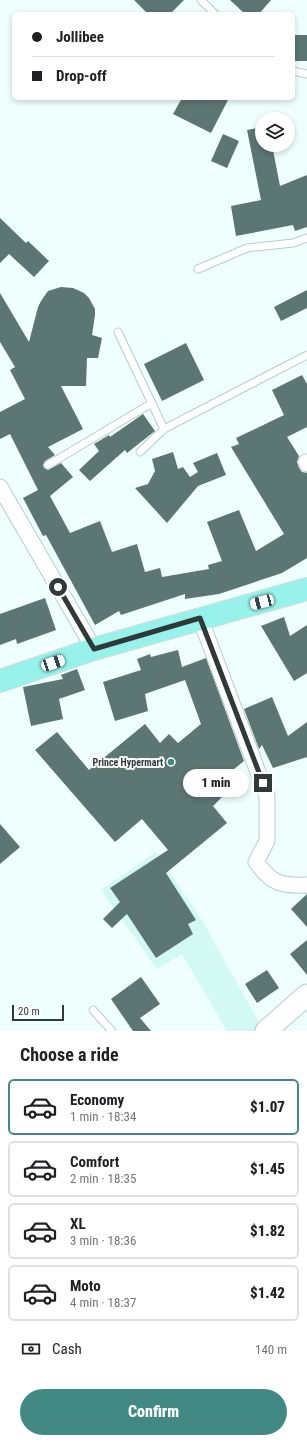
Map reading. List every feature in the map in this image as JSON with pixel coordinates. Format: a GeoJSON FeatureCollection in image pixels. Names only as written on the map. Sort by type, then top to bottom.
{"type":"FeatureCollection","features":[{"type":"Feature","properties":{"kind":"main road"},"geometry":{"type":"LineString","coordinates":[[0,681],[94,649],[307,589]]}},
{"type":"Feature","properties":{"kind":"street"},"geometry":{"type":"LineString","coordinates":[[0,487],[94,649]]}},
{"type":"Feature","properties":{"kind":"street"},"geometry":{"type":"LineString","coordinates":[[200,618],[268,796],[267,840],[256,862],[265,875],[286,886],[307,885]]}},
{"type":"Feature","properties":{"kind":"street"},"geometry":{"type":"LineString","coordinates":[[266,1031],[307,996]]}},
{"type":"Feature","properties":{"kind":"lane"},"geometry":{"type":"LineString","coordinates":[[200,0],[213,12]]}},
{"type":"Feature","properties":{"kind":"lane"},"geometry":{"type":"LineString","coordinates":[[295,71],[307,74]]}},
{"type":"Feature","properties":{"kind":"lane"},"geometry":{"type":"LineString","coordinates":[[198,269],[247,248],[294,243],[307,238]]}},
{"type":"Feature","properties":{"kind":"lane"},"geometry":{"type":"LineString","coordinates":[[118,332],[164,429]]}},
{"type":"Feature","properties":{"kind":"lane"},"geometry":{"type":"LineString","coordinates":[[140,452],[164,429],[307,355]]}},
{"type":"Feature","properties":{"kind":"lane"},"geometry":{"type":"LineString","coordinates":[[48,464],[152,403]]}},
{"type":"Feature","properties":{"kind":"lane"},"geometry":{"type":"LineString","coordinates":[[93,1010],[112,1031]]}},
{"type":"Feature","properties":{"kind":"shaded area"},"geometry":{"type":"Polygon","coordinates":[[[156,852],[203,922],[261,1026],[255,1031],[227,1031],[182,954],[157,969],[101,890],[156,852]]]}},
{"type":"Feature","properties":{"kind":"building"},"geometry":{"type":"Polygon","coordinates":[[[134,0],[184,0],[172,12],[146,12],[134,0]]]}},
{"type":"Feature","properties":{"kind":"building"},"geometry":{"type":"Polygon","coordinates":[[[230,0],[271,0],[261,12],[243,12],[230,0]]]}},
{"type":"Feature","properties":{"kind":"building"},"geometry":{"type":"Polygon","coordinates":[[[295,35],[307,35],[307,61],[295,61],[295,35]]]}},
{"type":"Feature","properties":{"kind":"building"},"geometry":{"type":"Polygon","coordinates":[[[181,100],[228,100],[211,133],[173,114],[181,100]]]}},
{"type":"Feature","properties":{"kind":"building"},"geometry":{"type":"Polygon","coordinates":[[[255,128],[255,152],[273,152],[280,186],[307,175],[307,227],[295,231],[293,225],[236,236],[231,206],[261,200],[247,130],[255,128]]]}},
{"type":"Feature","properties":{"kind":"building"},"geometry":{"type":"Polygon","coordinates":[[[223,134],[239,141],[227,168],[211,161],[223,134]]]}},
{"type":"Feature","properties":{"kind":"building"},"geometry":{"type":"Polygon","coordinates":[[[0,218],[26,243],[28,241],[49,261],[34,277],[9,254],[0,263],[0,218]]]}},
{"type":"Feature","properties":{"kind":"building"},"geometry":{"type":"Polygon","coordinates":[[[61,287],[73,288],[84,293],[89,298],[95,309],[92,335],[102,338],[98,358],[87,358],[86,386],[61,386],[83,429],[48,447],[55,455],[45,461],[43,465],[44,468],[48,470],[61,463],[73,477],[50,496],[70,533],[100,521],[112,552],[137,544],[145,572],[160,568],[162,577],[209,569],[208,565],[222,561],[207,522],[239,510],[256,551],[284,534],[231,447],[239,444],[236,438],[284,415],[272,390],[302,375],[307,384],[307,427],[287,437],[299,456],[297,462],[299,468],[302,472],[307,473],[307,558],[282,573],[219,594],[185,599],[185,594],[121,615],[119,611],[95,625],[46,535],[43,536],[23,498],[38,490],[10,434],[0,439],[0,412],[25,399],[10,370],[15,367],[0,342],[0,293],[29,342],[41,301],[48,291],[61,287]]]}},
{"type":"Feature","properties":{"kind":"building"},"geometry":{"type":"Polygon","coordinates":[[[307,290],[307,308],[281,321],[274,307],[307,290]]]}},
{"type":"Feature","properties":{"kind":"building"},"geometry":{"type":"Polygon","coordinates":[[[186,343],[204,380],[162,401],[144,364],[186,343]]]}},
{"type":"Feature","properties":{"kind":"building"},"geometry":{"type":"Polygon","coordinates":[[[143,414],[155,431],[127,453],[125,450],[90,481],[79,470],[99,451],[94,444],[109,435],[110,437],[143,414]]]}},
{"type":"Feature","properties":{"kind":"building"},"geometry":{"type":"Polygon","coordinates":[[[173,452],[178,469],[183,467],[190,477],[198,472],[193,463],[217,453],[226,475],[198,486],[167,523],[135,488],[148,484],[155,471],[152,459],[173,452]]]}},
{"type":"Feature","properties":{"kind":"building"},"geometry":{"type":"Polygon","coordinates":[[[45,598],[56,630],[17,644],[16,639],[0,645],[0,614],[45,598]]]}},
{"type":"Feature","properties":{"kind":"building"},"geometry":{"type":"Polygon","coordinates":[[[284,617],[290,636],[307,625],[307,673],[294,681],[261,626],[284,617]]]}},
{"type":"Feature","properties":{"kind":"building"},"geometry":{"type":"Polygon","coordinates":[[[178,650],[182,667],[206,658],[244,761],[217,783],[226,793],[213,806],[227,823],[166,873],[196,920],[188,924],[193,934],[156,958],[127,914],[112,928],[103,919],[120,902],[110,888],[168,850],[142,819],[115,842],[35,750],[57,732],[89,770],[145,724],[160,743],[169,734],[178,743],[201,724],[185,680],[145,694],[148,711],[115,721],[103,682],[141,670],[137,659],[150,654],[151,657],[178,650]]]}},
{"type":"Feature","properties":{"kind":"building"},"geometry":{"type":"Polygon","coordinates":[[[77,669],[85,690],[59,699],[63,719],[31,726],[23,687],[63,679],[61,675],[77,669]]]}},
{"type":"Feature","properties":{"kind":"building"},"geometry":{"type":"Polygon","coordinates":[[[272,697],[288,736],[307,722],[307,757],[273,768],[262,745],[259,749],[244,709],[272,697]]]}},
{"type":"Feature","properties":{"kind":"building"},"geometry":{"type":"Polygon","coordinates":[[[0,824],[20,847],[0,864],[0,824]]]}},
{"type":"Feature","properties":{"kind":"building"},"geometry":{"type":"Polygon","coordinates":[[[307,894],[307,927],[291,909],[307,894]]]}},
{"type":"Feature","properties":{"kind":"building"},"geometry":{"type":"Polygon","coordinates":[[[307,940],[307,975],[290,954],[307,940]]]}},
{"type":"Feature","properties":{"kind":"building"},"geometry":{"type":"Polygon","coordinates":[[[267,970],[279,988],[257,1003],[245,984],[267,970]]]}},
{"type":"Feature","properties":{"kind":"building"},"geometry":{"type":"Polygon","coordinates":[[[141,977],[160,1004],[140,1018],[151,1031],[133,1031],[111,999],[141,977]]]}},
{"type":"Feature","properties":{"kind":"place","name":"Prince Hypermart"},"geometry":{"type":"Point","coordinates":[171,762]}},
{"type":"Feature","properties":{"kind":"route"},"geometry":{"type":"LineString","coordinates":[[58,587],[94,649],[200,618],[263,783]]}}]}
